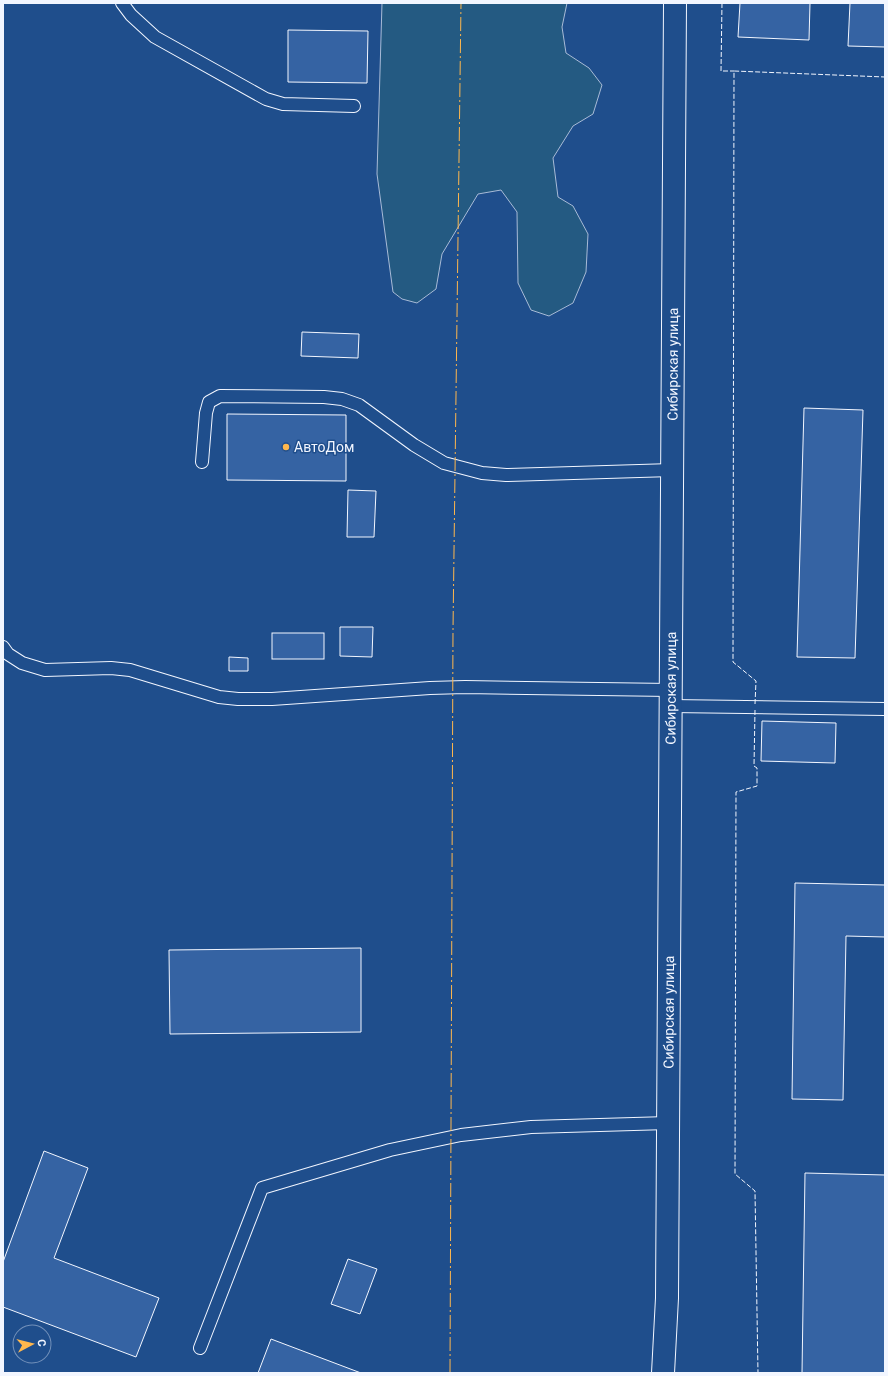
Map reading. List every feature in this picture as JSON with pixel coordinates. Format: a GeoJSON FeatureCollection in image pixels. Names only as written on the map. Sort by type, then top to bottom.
{"type":"FeatureCollection","features":[{"type":"Feature","properties":{"kind":"street","name":"Сибирская улица"},"geometry":{"type":"LineString","coordinates":[[663,1373],[668,1298],[675,3]]}},
{"type":"Feature","properties":{"kind":"lane"},"geometry":{"type":"LineString","coordinates":[[122,3],[131,15],[155,37],[266,99],[283,104],[354,106]]}},
{"type":"Feature","properties":{"kind":"lane"},"geometry":{"type":"LineString","coordinates":[[202,462],[206,413],[209,402],[220,396],[324,397],[359,405],[414,445],[444,463],[482,473],[506,475],[672,470]]}},
{"type":"Feature","properties":{"kind":"lane"},"geometry":{"type":"LineString","coordinates":[[3,647],[8,654],[22,663],[45,670],[111,668],[130,670],[219,697],[238,699],[272,699],[465,687],[885,709]]}},
{"type":"Feature","properties":{"kind":"lane"},"geometry":{"type":"LineString","coordinates":[[200,1348],[262,1188],[390,1150],[461,1135],[530,1127],[668,1123]]}},
{"type":"Feature","properties":{"kind":"shaded area"},"geometry":{"type":"Polygon","coordinates":[[[382,3],[567,3],[562,27],[566,53],[589,68],[602,85],[593,114],[573,126],[553,158],[558,197],[573,206],[588,234],[586,272],[573,303],[549,316],[531,310],[518,283],[517,212],[501,190],[478,194],[442,254],[436,289],[417,303],[402,299],[393,292],[377,174],[382,3]]]}},
{"type":"Feature","properties":{"kind":"building"},"geometry":{"type":"Polygon","coordinates":[[[740,3],[810,3],[809,40],[738,37],[740,3]]]}},
{"type":"Feature","properties":{"kind":"building"},"geometry":{"type":"Polygon","coordinates":[[[850,3],[885,3],[885,47],[848,46],[850,3]]]}},
{"type":"Feature","properties":{"kind":"building"},"geometry":{"type":"Polygon","coordinates":[[[288,30],[368,31],[367,83],[288,82],[288,30]]]}},
{"type":"Feature","properties":{"kind":"building"},"geometry":{"type":"Polygon","coordinates":[[[302,332],[359,334],[358,358],[301,356],[302,332]]]}},
{"type":"Feature","properties":{"kind":"building"},"geometry":{"type":"Polygon","coordinates":[[[804,408],[863,410],[855,658],[797,657],[804,408]]]}},
{"type":"Feature","properties":{"kind":"building","name":"АвтоДом"},"geometry":{"type":"Polygon","coordinates":[[[227,414],[346,415],[346,481],[227,480],[227,414]]]}},
{"type":"Feature","properties":{"kind":"building"},"geometry":{"type":"Polygon","coordinates":[[[348,490],[376,491],[374,537],[347,537],[348,490]]]}},
{"type":"Feature","properties":{"kind":"building"},"geometry":{"type":"Polygon","coordinates":[[[340,627],[373,627],[372,657],[340,656],[340,627]]]}},
{"type":"Feature","properties":{"kind":"building"},"geometry":{"type":"Polygon","coordinates":[[[272,633],[324,633],[324,659],[272,659],[272,633]]]}},
{"type":"Feature","properties":{"kind":"building"},"geometry":{"type":"Polygon","coordinates":[[[229,657],[248,658],[248,671],[229,671],[229,657]]]}},
{"type":"Feature","properties":{"kind":"building"},"geometry":{"type":"Polygon","coordinates":[[[762,721],[836,723],[835,763],[761,761],[762,721]]]}},
{"type":"Feature","properties":{"kind":"building"},"geometry":{"type":"Polygon","coordinates":[[[795,883],[885,885],[885,937],[846,936],[843,1100],[792,1099],[795,883]]]}},
{"type":"Feature","properties":{"kind":"building"},"geometry":{"type":"Polygon","coordinates":[[[361,948],[361,1032],[170,1034],[169,950],[361,948]]]}},
{"type":"Feature","properties":{"kind":"building"},"geometry":{"type":"Polygon","coordinates":[[[44,1151],[88,1168],[54,1258],[159,1298],[136,1357],[52,1325],[52,1324],[48,1324],[3,1307],[3,1262],[44,1151]]]}},
{"type":"Feature","properties":{"kind":"building"},"geometry":{"type":"Polygon","coordinates":[[[805,1173],[885,1175],[885,1373],[802,1373],[805,1173]]]}},
{"type":"Feature","properties":{"kind":"building"},"geometry":{"type":"Polygon","coordinates":[[[348,1259],[377,1269],[360,1314],[331,1304],[348,1259]]]}},
{"type":"Feature","properties":{"kind":"building"},"geometry":{"type":"Polygon","coordinates":[[[271,1339],[361,1373],[258,1373],[271,1339]]]}},
{"type":"Feature","properties":{"kind":"fence"},"geometry":{"type":"LineString","coordinates":[[722,3],[721,71],[734,71]]}},
{"type":"Feature","properties":{"kind":"fence"},"geometry":{"type":"LineString","coordinates":[[755,704],[756,681],[733,662],[734,71],[885,77]]}},
{"type":"Feature","properties":{"kind":"fence"},"geometry":{"type":"LineString","coordinates":[[755,710],[754,766],[757,768],[757,786],[736,792],[735,1174],[755,1191],[758,1373]]}},
{"type":"Feature","properties":{"kind":"power"},"geometry":{"type":"LineString","coordinates":[[450,1373],[453,630],[461,3]]}},
{"type":"Feature","properties":{"kind":"place","name":"АвтоДом"},"geometry":{"type":"Point","coordinates":[286,447]}}]}
